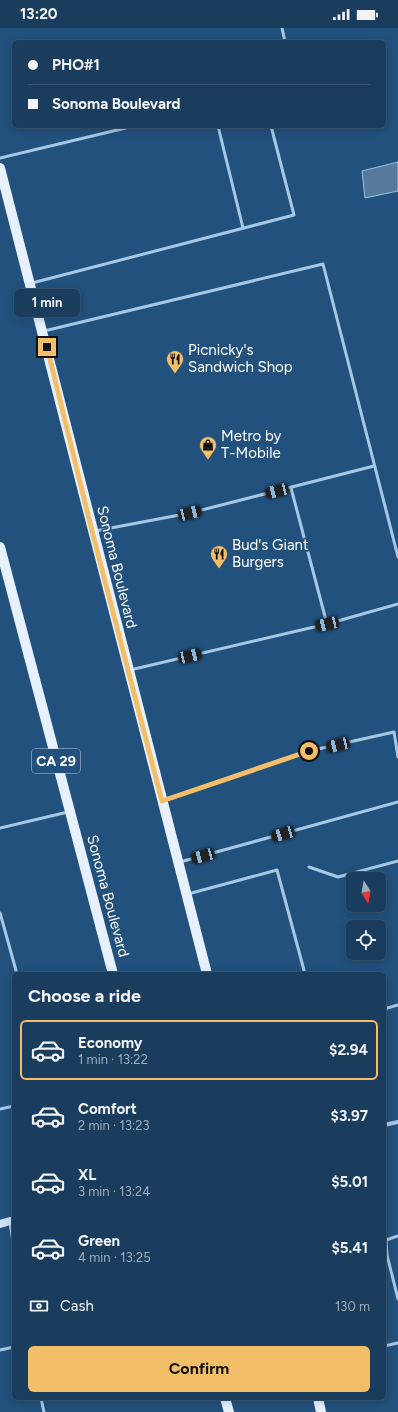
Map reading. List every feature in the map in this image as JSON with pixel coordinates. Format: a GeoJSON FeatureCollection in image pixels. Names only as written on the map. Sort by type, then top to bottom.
{"type":"FeatureCollection","features":[{"type":"Feature","properties":{"kind":"main road","name":"Sonoma Boulevard"},"geometry":{"type":"LineString","coordinates":[[0,168],[31,283],[92,531],[206,972]]}},
{"type":"Feature","properties":{"kind":"main road","name":"Sonoma Boulevard"},"geometry":{"type":"LineString","coordinates":[[0,547],[112,972]]}},
{"type":"Feature","properties":{"kind":"main road"},"geometry":{"type":"LineString","coordinates":[[226,1400],[229,1412]]}},
{"type":"Feature","properties":{"kind":"main road"},"geometry":{"type":"LineString","coordinates":[[318,1400],[321,1412]]}},
{"type":"Feature","properties":{"kind":"street"},"geometry":{"type":"LineString","coordinates":[[386,1125],[398,1122]]}},
{"type":"Feature","properties":{"kind":"street"},"geometry":{"type":"LineString","coordinates":[[0,1224],[12,1221]]}},
{"type":"Feature","properties":{"kind":"lane"},"geometry":{"type":"LineString","coordinates":[[282,28],[285,40]]}},
{"type":"Feature","properties":{"kind":"lane"},"geometry":{"type":"LineString","coordinates":[[0,158],[126,128]]}},
{"type":"Feature","properties":{"kind":"lane"},"geometry":{"type":"LineString","coordinates":[[218,128],[243,228]]}},
{"type":"Feature","properties":{"kind":"lane"},"geometry":{"type":"LineString","coordinates":[[31,283],[294,215],[272,128]]}},
{"type":"Feature","properties":{"kind":"lane"},"geometry":{"type":"LineString","coordinates":[[43,331],[324,264],[398,557]]}},
{"type":"Feature","properties":{"kind":"lane"},"geometry":{"type":"LineString","coordinates":[[92,531],[190,513],[374,466]]}},
{"type":"Feature","properties":{"kind":"lane"},"geometry":{"type":"LineString","coordinates":[[291,488],[327,624]]}},
{"type":"Feature","properties":{"kind":"lane"},"geometry":{"type":"LineString","coordinates":[[128,671],[327,624],[398,604]]}},
{"type":"Feature","properties":{"kind":"lane"},"geometry":{"type":"LineString","coordinates":[[162,801],[309,751],[394,732],[398,757]]}},
{"type":"Feature","properties":{"kind":"lane"},"geometry":{"type":"LineString","coordinates":[[178,863],[398,802]]}},
{"type":"Feature","properties":{"kind":"lane"},"geometry":{"type":"LineString","coordinates":[[0,828],[70,812]]}},
{"type":"Feature","properties":{"kind":"lane"},"geometry":{"type":"LineString","coordinates":[[309,867],[338,877],[398,861]]}},
{"type":"Feature","properties":{"kind":"lane"},"geometry":{"type":"LineString","coordinates":[[186,894],[277,870],[305,972]]}},
{"type":"Feature","properties":{"kind":"lane"},"geometry":{"type":"LineString","coordinates":[[0,913],[16,972]]}},
{"type":"Feature","properties":{"kind":"lane"},"geometry":{"type":"LineString","coordinates":[[386,1008],[398,1005]]}},
{"type":"Feature","properties":{"kind":"lane"},"geometry":{"type":"LineString","coordinates":[[0,1109],[12,1106]]}},
{"type":"Feature","properties":{"kind":"lane"},"geometry":{"type":"LineString","coordinates":[[398,1236],[386,1240],[387,1255],[398,1299]]}},
{"type":"Feature","properties":{"kind":"lane"},"geometry":{"type":"LineString","coordinates":[[386,1346],[398,1343]]}},
{"type":"Feature","properties":{"kind":"lane"},"geometry":{"type":"LineString","coordinates":[[0,1350],[12,1347]]}},
{"type":"Feature","properties":{"kind":"lane"},"geometry":{"type":"LineString","coordinates":[[41,1400],[44,1412]]}},
{"type":"Feature","properties":{"kind":"water"},"geometry":{"type":"Polygon","coordinates":[[[398,162],[398,191],[365,198],[362,171],[398,162]]]}},
{"type":"Feature","properties":{"kind":"place","name":"Picnicky's Sandwich Shop"},"geometry":{"type":"Point","coordinates":[175,374]}},
{"type":"Feature","properties":{"kind":"place","name":"Metro by T-Mobile"},"geometry":{"type":"Point","coordinates":[208,460]}},
{"type":"Feature","properties":{"kind":"place","name":"Bud's Giant Burgers"},"geometry":{"type":"Point","coordinates":[219,569]}},
{"type":"Feature","properties":{"kind":"route"},"geometry":{"type":"LineString","coordinates":[[47,347],[92,531],[162,801],[309,751]]}}]}
